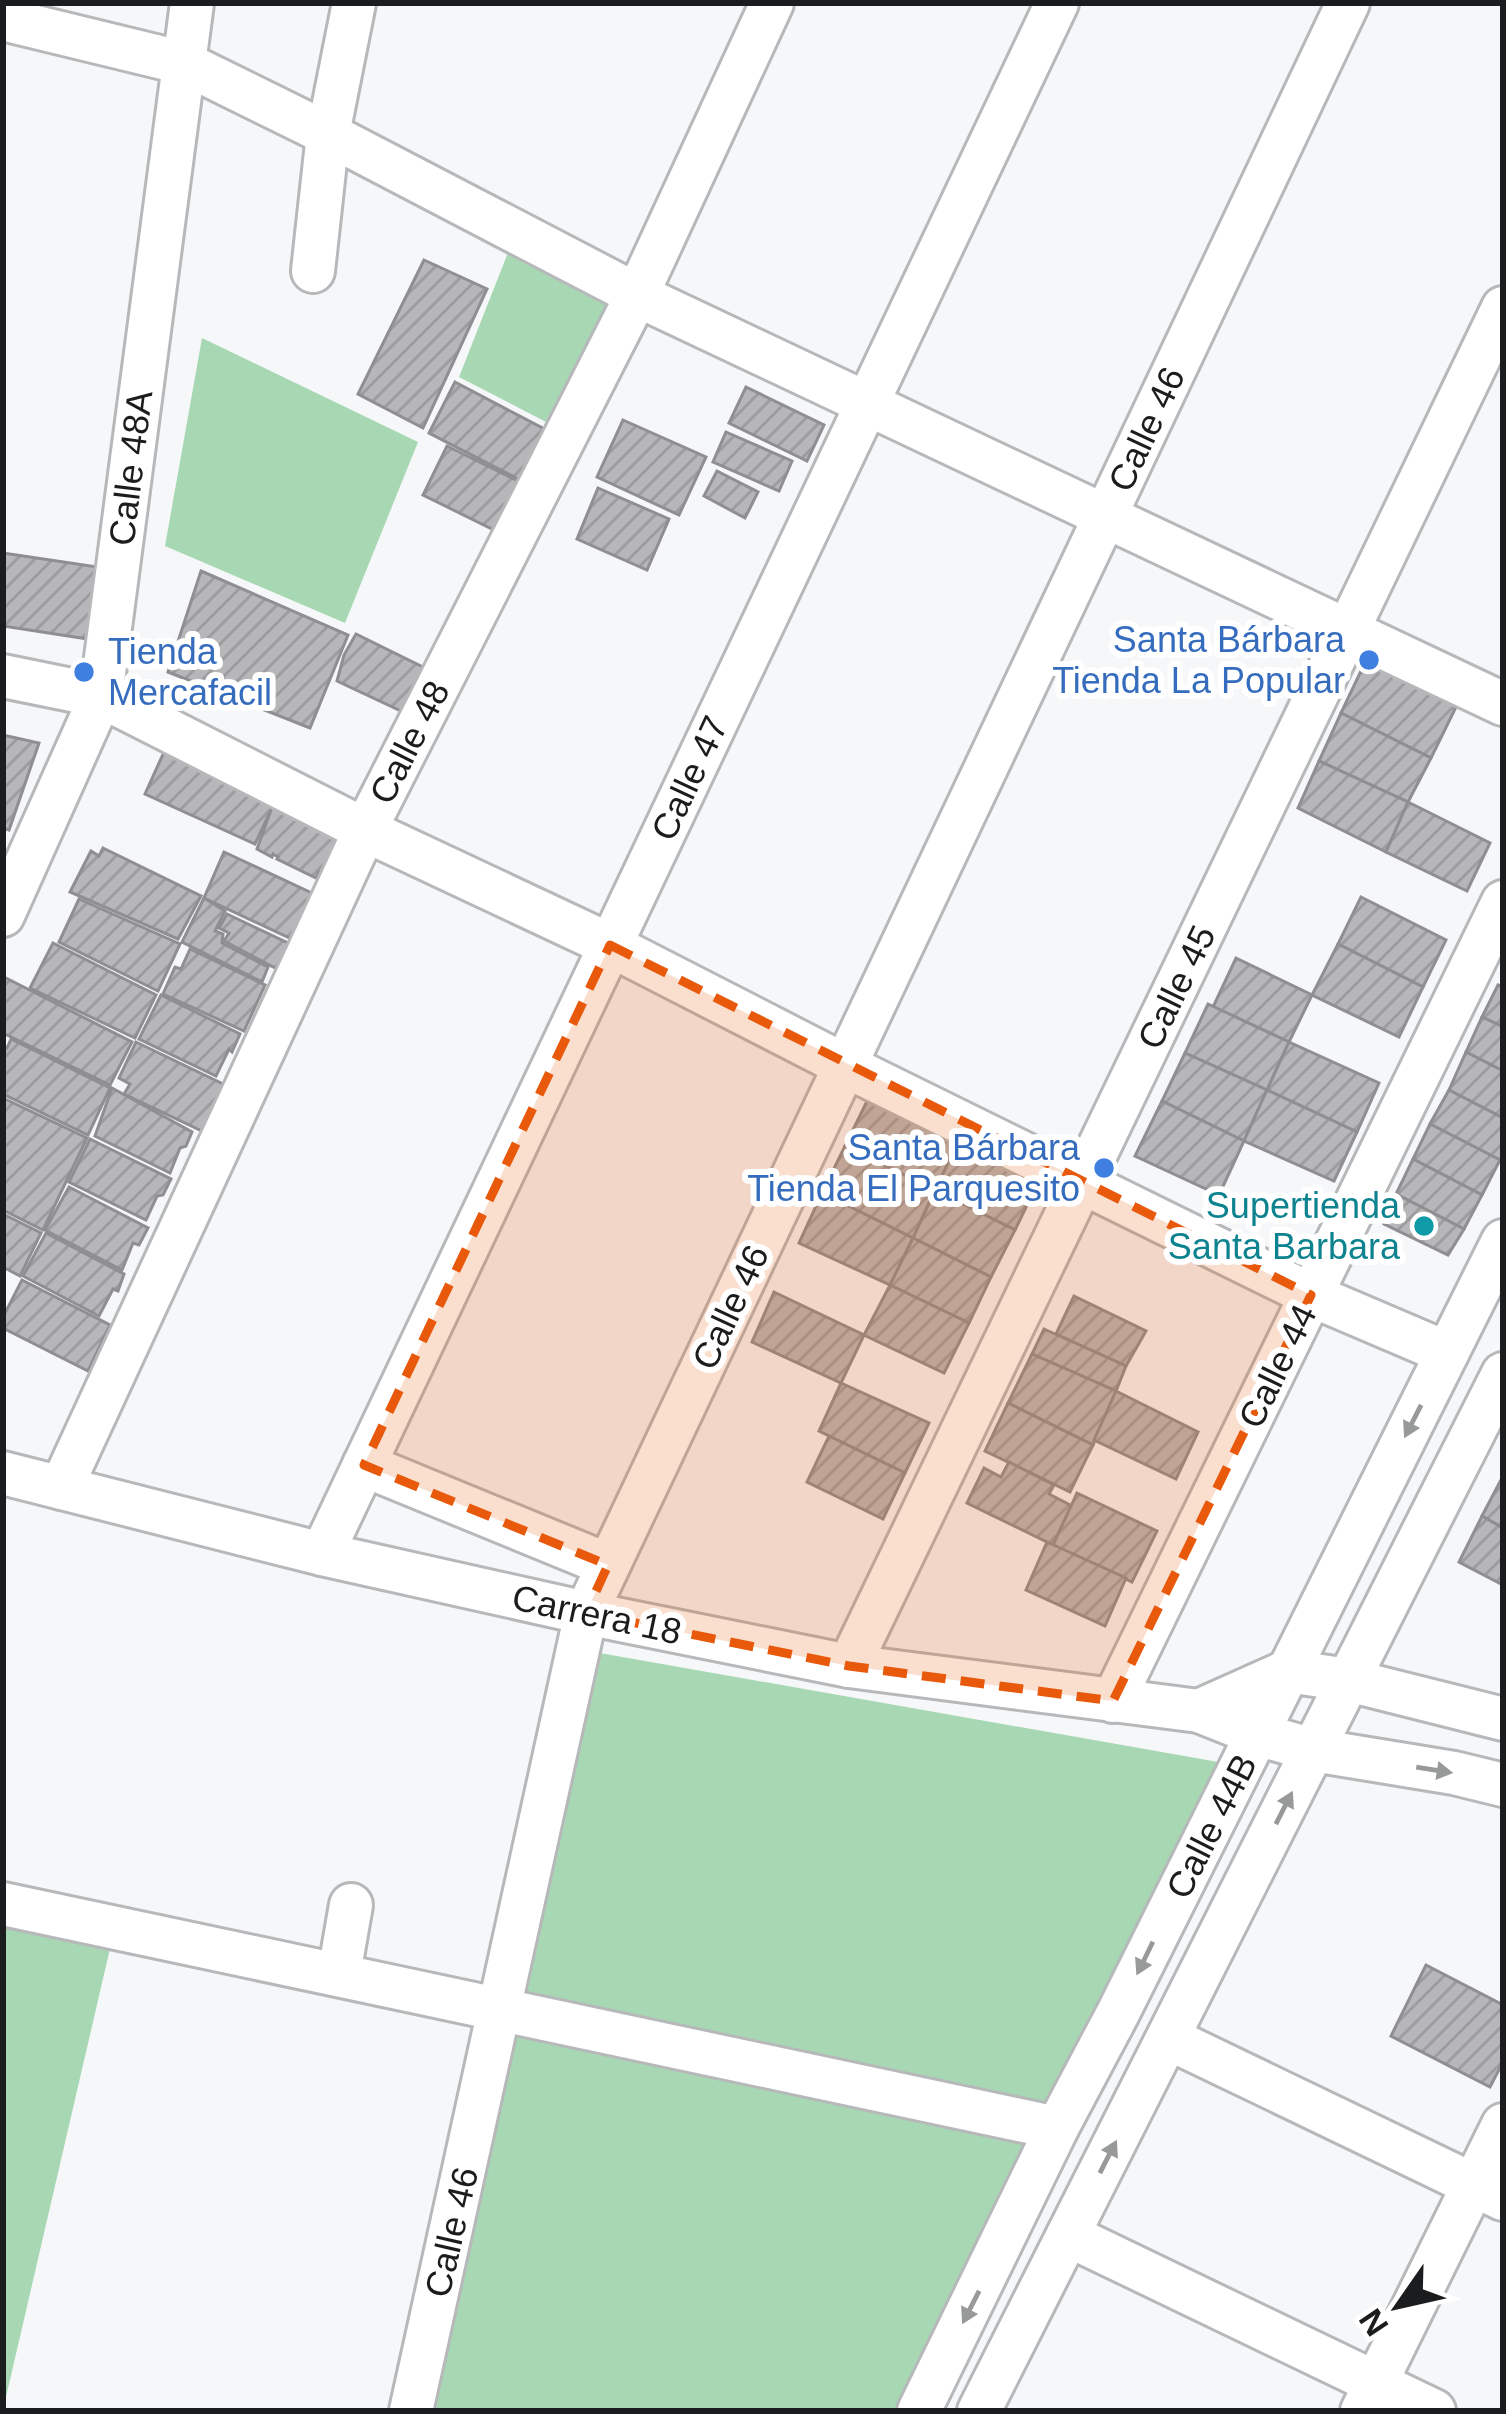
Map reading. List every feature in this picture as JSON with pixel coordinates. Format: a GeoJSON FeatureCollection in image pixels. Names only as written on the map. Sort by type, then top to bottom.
{"type":"FeatureCollection","features":[{"type":"Feature","properties":{"kind":"street","name":"Calle 48A"},"geometry":{"type":"LineString","coordinates":[[3,915],[101,696],[192,3]]}},
{"type":"Feature","properties":{"kind":"street"},"geometry":{"type":"LineString","coordinates":[[313,271],[328,134],[354,3]]}},
{"type":"Feature","properties":{"kind":"street","name":"Calle 48"},"geometry":{"type":"LineString","coordinates":[[62,1488],[365,830],[637,295],[772,3]]}},
{"type":"Feature","properties":{"kind":"street","name":"Calle 47"},"geometry":{"type":"LineString","coordinates":[[322,1554],[1057,3]]}},
{"type":"Feature","properties":{"kind":"street","name":"Calle 46"},"geometry":{"type":"LineString","coordinates":[[411,2411],[586,1612],[1348,3]]}},
{"type":"Feature","properties":{"kind":"street"},"geometry":{"type":"LineString","coordinates":[[3,19],[184,63],[637,295],[1503,704]]}},
{"type":"Feature","properties":{"kind":"street","name":"Calle 45"},"geometry":{"type":"LineString","coordinates":[[849,1666],[1503,308]]}},
{"type":"Feature","properties":{"kind":"street"},"geometry":{"type":"LineString","coordinates":[[3,676],[101,696],[1311,1295],[1448,1353]]}},
{"type":"Feature","properties":{"kind":"street","name":"Calle 44"},"geometry":{"type":"LineString","coordinates":[[1113,1701],[1503,902]]}},
{"type":"Feature","properties":{"kind":"street","name":"Calle 44B"},"geometry":{"type":"LineString","coordinates":[[919,2411],[1503,1241]]}},
{"type":"Feature","properties":{"kind":"street","name":"Calle 44B"},"geometry":{"type":"LineString","coordinates":[[980,2411],[1503,1374]]}},
{"type":"Feature","properties":{"kind":"street"},"geometry":{"type":"LineString","coordinates":[[364,1465],[608,1565]]}},
{"type":"Feature","properties":{"kind":"street","name":"Carrera 18"},"geometry":{"type":"LineString","coordinates":[[3,1473],[322,1554],[586,1612],[849,1666],[1199,1711],[1313,1750],[1503,1785]]}},
{"type":"Feature","properties":{"kind":"street"},"geometry":{"type":"LineString","coordinates":[[1199,1711],[1288,1670],[1503,1719]]}},
{"type":"Feature","properties":{"kind":"street"},"geometry":{"type":"LineString","coordinates":[[3,1904],[1057,2128]]}},
{"type":"Feature","properties":{"kind":"street"},"geometry":{"type":"LineString","coordinates":[[339,1974],[351,1905]]}},
{"type":"Feature","properties":{"kind":"street"},"geometry":{"type":"LineString","coordinates":[[1168,2038],[1488,2192]]}},
{"type":"Feature","properties":{"kind":"street"},"geometry":{"type":"LineString","coordinates":[[1369,2397],[1488,2192],[1503,2125]]}},
{"type":"Feature","properties":{"kind":"street"},"geometry":{"type":"LineString","coordinates":[[1068,2235],[1369,2397],[1434,2411]]}},
{"type":"Feature","properties":{"kind":"highlighted area"},"geometry":{"type":"Polygon","coordinates":[[[610,945],[1311,1295],[1113,1701],[849,1666],[586,1613],[608,1565],[364,1465],[610,945]]]}},
{"type":"Feature","properties":{"kind":"green space"},"geometry":{"type":"Polygon","coordinates":[[[513,240],[618,291],[548,423],[459,377],[513,240]]]}},
{"type":"Feature","properties":{"kind":"green space"},"geometry":{"type":"Polygon","coordinates":[[[202,338],[418,442],[345,623],[165,546],[202,338]]]}},
{"type":"Feature","properties":{"kind":"green space"},"geometry":{"type":"Polygon","coordinates":[[[577,1649],[1241,1766],[929,2411],[411,2411],[577,1649]]]}},
{"type":"Feature","properties":{"kind":"green space"},"geometry":{"type":"Polygon","coordinates":[[[3,1904],[115,1927],[3,2410],[3,1904]]]}},
{"type":"Feature","properties":{"kind":"building"},"geometry":{"type":"Polygon","coordinates":[[[424,260],[487,289],[423,428],[358,394],[424,260]]]}},
{"type":"Feature","properties":{"kind":"building"},"geometry":{"type":"Polygon","coordinates":[[[455,382],[550,432],[524,482],[429,433],[455,382]]]}},
{"type":"Feature","properties":{"kind":"building"},"geometry":{"type":"Polygon","coordinates":[[[746,387],[824,425],[807,461],[729,423],[746,387]]]}},
{"type":"Feature","properties":{"kind":"building"},"geometry":{"type":"Polygon","coordinates":[[[623,420],[706,457],[679,515],[597,477],[623,420]]]}},
{"type":"Feature","properties":{"kind":"building"},"geometry":{"type":"Polygon","coordinates":[[[726,432],[792,461],[779,491],[713,462],[726,432]]]}},
{"type":"Feature","properties":{"kind":"building"},"geometry":{"type":"Polygon","coordinates":[[[447,446],[526,485],[502,534],[423,495],[447,446]]]}},
{"type":"Feature","properties":{"kind":"building"},"geometry":{"type":"Polygon","coordinates":[[[717,471],[758,492],[745,518],[704,496],[717,471]]]}},
{"type":"Feature","properties":{"kind":"building"},"geometry":{"type":"Polygon","coordinates":[[[598,488],[669,519],[647,570],[577,539],[598,488]]]}},
{"type":"Feature","properties":{"kind":"building"},"geometry":{"type":"Polygon","coordinates":[[[3,553],[104,568],[94,640],[3,626],[3,553]]]}},
{"type":"Feature","properties":{"kind":"building"},"geometry":{"type":"Polygon","coordinates":[[[201,571],[348,635],[310,728],[168,672],[201,571]]]}},
{"type":"Feature","properties":{"kind":"building"},"geometry":{"type":"Polygon","coordinates":[[[356,634],[439,675],[418,719],[337,681],[356,634]]]}},
{"type":"Feature","properties":{"kind":"building"},"geometry":{"type":"Polygon","coordinates":[[[1368,656],[1459,701],[1431,758],[1341,713],[1368,656]]]}},
{"type":"Feature","properties":{"kind":"building"},"geometry":{"type":"Polygon","coordinates":[[[1341,713],[1431,758],[1408,802],[1319,761],[1341,713]]]}},
{"type":"Feature","properties":{"kind":"building"},"geometry":{"type":"Polygon","coordinates":[[[3,735],[39,743],[9,830],[3,828],[3,735]]]}},
{"type":"Feature","properties":{"kind":"building"},"geometry":{"type":"Polygon","coordinates":[[[169,741],[279,793],[255,844],[145,794],[169,741]]]}},
{"type":"Feature","properties":{"kind":"building"},"geometry":{"type":"Polygon","coordinates":[[[1319,761],[1408,802],[1386,852],[1298,808],[1319,761]]]}},
{"type":"Feature","properties":{"kind":"building"},"geometry":{"type":"Polygon","coordinates":[[[275,799],[359,837],[339,881],[319,872],[316,878],[257,849],[275,799]]]}},
{"type":"Feature","properties":{"kind":"building"},"geometry":{"type":"Polygon","coordinates":[[[1408,802],[1490,843],[1467,891],[1386,852],[1408,802]]]}},
{"type":"Feature","properties":{"kind":"building"},"geometry":{"type":"Polygon","coordinates":[[[103,848],[201,896],[178,939],[70,892],[91,851],[99,856],[103,848]]]}},
{"type":"Feature","properties":{"kind":"building"},"geometry":{"type":"Polygon","coordinates":[[[224,852],[316,895],[296,941],[204,898],[224,852]]]}},
{"type":"Feature","properties":{"kind":"building"},"geometry":{"type":"Polygon","coordinates":[[[1361,897],[1446,940],[1423,987],[1338,944],[1361,897]]]}},
{"type":"Feature","properties":{"kind":"building"},"geometry":{"type":"Polygon","coordinates":[[[204,898],[225,911],[215,931],[223,934],[222,943],[268,967],[262,982],[182,942],[204,898]]]}},
{"type":"Feature","properties":{"kind":"building"},"geometry":{"type":"Polygon","coordinates":[[[79,899],[180,944],[158,991],[59,942],[79,899]]]}},
{"type":"Feature","properties":{"kind":"building"},"geometry":{"type":"Polygon","coordinates":[[[227,914],[290,944],[277,969],[224,941],[229,933],[219,928],[227,914]]]}},
{"type":"Feature","properties":{"kind":"building"},"geometry":{"type":"Polygon","coordinates":[[[53,943],[156,995],[135,1038],[30,988],[53,943]]]}},
{"type":"Feature","properties":{"kind":"building"},"geometry":{"type":"Polygon","coordinates":[[[1338,944],[1423,987],[1399,1037],[1312,995],[1338,944]]]}},
{"type":"Feature","properties":{"kind":"building"},"geometry":{"type":"Polygon","coordinates":[[[190,949],[265,985],[244,1031],[163,994],[175,967],[181,969],[190,949]]]}},
{"type":"Feature","properties":{"kind":"building"},"geometry":{"type":"Polygon","coordinates":[[[1236,958],[1312,995],[1289,1042],[1213,1007],[1236,958]]]}},
{"type":"Feature","properties":{"kind":"building"},"geometry":{"type":"Polygon","coordinates":[[[4,977],[132,1042],[110,1085],[3,1033],[4,977]]]}},
{"type":"Feature","properties":{"kind":"building"},"geometry":{"type":"Polygon","coordinates":[[[1498,985],[1503,987],[1503,1027],[1482,1017],[1498,985]]]}},
{"type":"Feature","properties":{"kind":"building"},"geometry":{"type":"Polygon","coordinates":[[[161,995],[240,1034],[216,1076],[139,1039],[161,995]]]}},
{"type":"Feature","properties":{"kind":"building"},"geometry":{"type":"Polygon","coordinates":[[[1208,1004],[1289,1042],[1267,1090],[1185,1053],[1208,1004]]]}},
{"type":"Feature","properties":{"kind":"building"},"geometry":{"type":"Polygon","coordinates":[[[1482,1017],[1503,1027],[1503,1071],[1466,1052],[1482,1017]]]}},
{"type":"Feature","properties":{"kind":"building"},"geometry":{"type":"Polygon","coordinates":[[[11,1039],[110,1088],[88,1135],[3,1094],[3,1046],[7,1048],[11,1039]]]}},
{"type":"Feature","properties":{"kind":"building"},"geometry":{"type":"Polygon","coordinates":[[[136,1042],[225,1085],[202,1131],[124,1094],[130,1084],[119,1078],[136,1042]]]}},
{"type":"Feature","properties":{"kind":"building"},"geometry":{"type":"Polygon","coordinates":[[[1289,1042],[1379,1083],[1357,1132],[1267,1090],[1289,1042]]]}},
{"type":"Feature","properties":{"kind":"building"},"geometry":{"type":"Polygon","coordinates":[[[1466,1052],[1503,1071],[1503,1118],[1449,1090],[1466,1052]]]}},
{"type":"Feature","properties":{"kind":"building"},"geometry":{"type":"Polygon","coordinates":[[[1185,1053],[1267,1090],[1244,1141],[1162,1101],[1185,1053]]]}},
{"type":"Feature","properties":{"kind":"building"},"geometry":{"type":"Polygon","coordinates":[[[112,1088],[192,1132],[170,1173],[95,1136],[112,1088]]]}},
{"type":"Feature","properties":{"kind":"building"},"geometry":{"type":"Polygon","coordinates":[[[1267,1090],[1357,1132],[1334,1181],[1244,1141],[1267,1090]]]}},
{"type":"Feature","properties":{"kind":"building"},"geometry":{"type":"Polygon","coordinates":[[[1449,1090],[1503,1118],[1500,1160],[1430,1124],[1449,1090]]]}},
{"type":"Feature","properties":{"kind":"building"},"geometry":{"type":"Polygon","coordinates":[[[871,1093],[961,1137],[935,1190],[845,1146],[871,1093]]]}},
{"type":"Feature","properties":{"kind":"building"},"geometry":{"type":"Polygon","coordinates":[[[3,1098],[87,1138],[43,1230],[3,1210],[3,1098]]]}},
{"type":"Feature","properties":{"kind":"building"},"geometry":{"type":"Polygon","coordinates":[[[1162,1101],[1244,1141],[1219,1195],[1135,1156],[1162,1101]]]}},
{"type":"Feature","properties":{"kind":"building"},"geometry":{"type":"Polygon","coordinates":[[[1430,1124],[1500,1160],[1482,1195],[1413,1159],[1430,1124]]]}},
{"type":"Feature","properties":{"kind":"building"},"geometry":{"type":"Polygon","coordinates":[[[961,1137],[1041,1176],[1015,1230],[935,1190],[961,1137]]]}},
{"type":"Feature","properties":{"kind":"building"},"geometry":{"type":"Polygon","coordinates":[[[90,1139],[171,1179],[146,1220],[69,1182],[90,1139]]]}},
{"type":"Feature","properties":{"kind":"building"},"geometry":{"type":"Polygon","coordinates":[[[845,1146],[935,1190],[913,1238],[822,1193],[845,1146]]]}},
{"type":"Feature","properties":{"kind":"building"},"geometry":{"type":"Polygon","coordinates":[[[1413,1159],[1482,1195],[1464,1229],[1396,1194],[1413,1159]]]}},
{"type":"Feature","properties":{"kind":"building"},"geometry":{"type":"Polygon","coordinates":[[[69,1187],[148,1228],[139,1245],[133,1243],[122,1270],[45,1230],[69,1187]]]}},
{"type":"Feature","properties":{"kind":"building"},"geometry":{"type":"Polygon","coordinates":[[[935,1190],[1015,1230],[991,1277],[913,1238],[935,1190]]]}},
{"type":"Feature","properties":{"kind":"building"},"geometry":{"type":"Polygon","coordinates":[[[822,1193],[913,1238],[890,1285],[799,1243],[822,1193]]]}},
{"type":"Feature","properties":{"kind":"building","name":"Supertienda Santa Barbara"},"geometry":{"type":"Polygon","coordinates":[[[1396,1194],[1464,1229],[1448,1255],[1384,1224],[1396,1194]]]}},
{"type":"Feature","properties":{"kind":"building"},"geometry":{"type":"Polygon","coordinates":[[[3,1214],[41,1233],[20,1276],[3,1267],[3,1214]]]}},
{"type":"Feature","properties":{"kind":"building"},"geometry":{"type":"Polygon","coordinates":[[[46,1233],[124,1274],[99,1316],[23,1276],[46,1233]]]}},
{"type":"Feature","properties":{"kind":"building"},"geometry":{"type":"Polygon","coordinates":[[[913,1238],[991,1277],[969,1323],[890,1285],[913,1238]]]}},
{"type":"Feature","properties":{"kind":"building"},"geometry":{"type":"Polygon","coordinates":[[[22,1280],[110,1325],[88,1371],[3,1328],[3,1317],[22,1280]]]}},
{"type":"Feature","properties":{"kind":"building"},"geometry":{"type":"Polygon","coordinates":[[[890,1285],[969,1323],[944,1373],[864,1335],[890,1285]]]}},
{"type":"Feature","properties":{"kind":"building"},"geometry":{"type":"Polygon","coordinates":[[[774,1292],[864,1335],[841,1383],[752,1342],[774,1292]]]}},
{"type":"Feature","properties":{"kind":"building"},"geometry":{"type":"Polygon","coordinates":[[[1074,1296],[1146,1331],[1126,1366],[1056,1334],[1074,1296]]]}},
{"type":"Feature","properties":{"kind":"building"},"geometry":{"type":"Polygon","coordinates":[[[1044,1329],[1126,1366],[1116,1391],[1032,1354],[1044,1329]]]}},
{"type":"Feature","properties":{"kind":"building"},"geometry":{"type":"Polygon","coordinates":[[[1032,1354],[1116,1391],[1093,1445],[1008,1403],[1032,1354]]]}},
{"type":"Feature","properties":{"kind":"building"},"geometry":{"type":"Polygon","coordinates":[[[841,1383],[929,1423],[905,1473],[819,1431],[841,1383]]]}},
{"type":"Feature","properties":{"kind":"building"},"geometry":{"type":"Polygon","coordinates":[[[1116,1391],[1198,1432],[1176,1479],[1094,1440],[1116,1391]]]}},
{"type":"Feature","properties":{"kind":"building"},"geometry":{"type":"Polygon","coordinates":[[[1008,1403],[1093,1445],[1070,1492],[985,1451],[1008,1403]]]}},
{"type":"Feature","properties":{"kind":"building"},"geometry":{"type":"Polygon","coordinates":[[[829,1436],[905,1473],[883,1519],[807,1482],[829,1436]]]}},
{"type":"Feature","properties":{"kind":"building"},"geometry":{"type":"Polygon","coordinates":[[[1009,1462],[1054,1485],[1049,1494],[1072,1506],[1053,1545],[967,1503],[984,1468],[1001,1477],[1009,1462]]]}},
{"type":"Feature","properties":{"kind":"building"},"geometry":{"type":"Polygon","coordinates":[[[1503,1476],[1503,1528],[1482,1516],[1503,1476]]]}},
{"type":"Feature","properties":{"kind":"building"},"geometry":{"type":"Polygon","coordinates":[[[1077,1493],[1157,1531],[1132,1582],[1053,1545],[1077,1493]]]}},
{"type":"Feature","properties":{"kind":"building"},"geometry":{"type":"Polygon","coordinates":[[[1482,1516],[1503,1528],[1503,1585],[1459,1562],[1482,1516]]]}},
{"type":"Feature","properties":{"kind":"building"},"geometry":{"type":"Polygon","coordinates":[[[1047,1542],[1126,1578],[1105,1626],[1026,1590],[1047,1542]]]}},
{"type":"Feature","properties":{"kind":"building"},"geometry":{"type":"Polygon","coordinates":[[[1426,1965],[1503,2005],[1503,2062],[1490,2087],[1391,2036],[1426,1965]]]}},
{"type":"Feature","properties":{"kind":"place","name":"Santa Bárbara Tienda La Popular"},"geometry":{"type":"Point","coordinates":[1369,660]}},
{"type":"Feature","properties":{"kind":"place","name":"Tienda Mercafacil"},"geometry":{"type":"Point","coordinates":[84,672]}},
{"type":"Feature","properties":{"kind":"place","name":"Santa Bárbara Tienda El Parquesito"},"geometry":{"type":"Point","coordinates":[1104,1168]}},
{"type":"Feature","properties":{"kind":"place","name":"Supertienda Santa Barbara"},"geometry":{"type":"Point","coordinates":[1424,1226]}}]}
